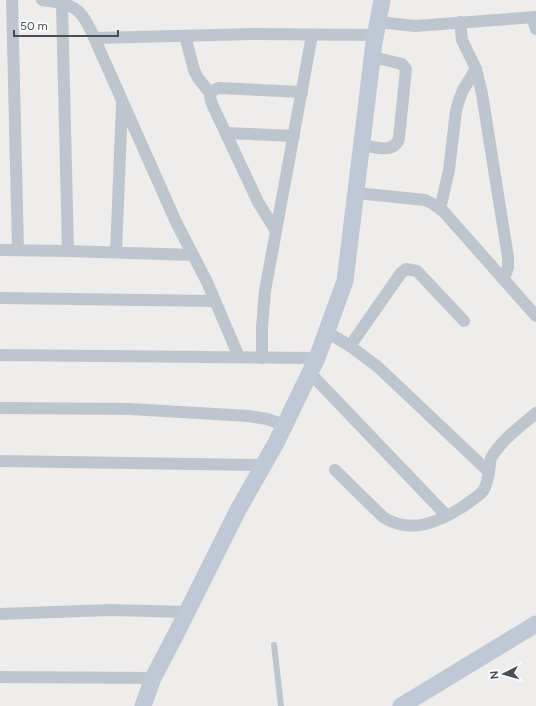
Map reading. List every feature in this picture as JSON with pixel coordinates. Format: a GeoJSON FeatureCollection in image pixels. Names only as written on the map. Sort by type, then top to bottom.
{"type":"FeatureCollection","features":[{"type":"Feature","properties":{"kind":"main road"},"geometry":{"type":"LineString","coordinates":[[143,706],[153,678],[188,612],[238,510],[264,465],[314,366],[345,282],[372,58],[382,0]]}},
{"type":"Feature","properties":{"kind":"main road"},"geometry":{"type":"LineString","coordinates":[[401,706],[536,624]]}},
{"type":"Feature","properties":{"kind":"street"},"geometry":{"type":"LineString","coordinates":[[12,0],[18,250]]}},
{"type":"Feature","properties":{"kind":"street"},"geometry":{"type":"LineString","coordinates":[[42,0],[62,4],[78,11],[84,18],[95,38],[176,222],[215,301],[239,357]]}},
{"type":"Feature","properties":{"kind":"street"},"geometry":{"type":"LineString","coordinates":[[62,4],[68,251]]}},
{"type":"Feature","properties":{"kind":"street"},"geometry":{"type":"LineString","coordinates":[[95,38],[312,35],[534,17],[536,29]]}},
{"type":"Feature","properties":{"kind":"street"},"geometry":{"type":"LineString","coordinates":[[460,22],[462,40],[476,69],[482,94],[507,248],[508,267],[504,279]]}},
{"type":"Feature","properties":{"kind":"street"},"geometry":{"type":"LineString","coordinates":[[262,358],[261,342],[264,303],[312,35]]}},
{"type":"Feature","properties":{"kind":"street"},"geometry":{"type":"LineString","coordinates":[[185,36],[194,70],[198,78],[210,93],[213,106],[258,202],[276,231]]}},
{"type":"Feature","properties":{"kind":"street"},"geometry":{"type":"LineString","coordinates":[[362,145],[389,149],[395,147],[399,138],[406,69],[402,64],[372,58]]}},
{"type":"Feature","properties":{"kind":"street"},"geometry":{"type":"LineString","coordinates":[[440,209],[449,170],[456,111],[462,90],[476,69]]}},
{"type":"Feature","properties":{"kind":"street"},"geometry":{"type":"LineString","coordinates":[[210,93],[219,88],[302,92]]}},
{"type":"Feature","properties":{"kind":"street"},"geometry":{"type":"LineString","coordinates":[[116,252],[122,101]]}},
{"type":"Feature","properties":{"kind":"street"},"geometry":{"type":"LineString","coordinates":[[226,133],[294,136]]}},
{"type":"Feature","properties":{"kind":"street"},"geometry":{"type":"LineString","coordinates":[[356,193],[425,200],[433,204],[440,209],[536,316]]}},
{"type":"Feature","properties":{"kind":"street"},"geometry":{"type":"LineString","coordinates":[[0,250],[193,255]]}},
{"type":"Feature","properties":{"kind":"street"},"geometry":{"type":"LineString","coordinates":[[350,346],[401,273],[406,269],[417,271],[464,321]]}},
{"type":"Feature","properties":{"kind":"street"},"geometry":{"type":"LineString","coordinates":[[0,298],[215,301]]}},
{"type":"Feature","properties":{"kind":"street"},"geometry":{"type":"LineString","coordinates":[[326,332],[350,346],[378,367],[489,472]]}},
{"type":"Feature","properties":{"kind":"street"},"geometry":{"type":"LineString","coordinates":[[0,354],[239,357],[262,358],[314,366],[446,516]]}},
{"type":"Feature","properties":{"kind":"street"},"geometry":{"type":"LineString","coordinates":[[0,408],[130,409],[248,416],[267,419],[285,425]]}},
{"type":"Feature","properties":{"kind":"street"},"geometry":{"type":"LineString","coordinates":[[334,470],[383,517],[392,522],[409,526],[423,525],[446,516],[474,499],[483,491],[486,486],[491,458],[499,446],[536,413]]}},
{"type":"Feature","properties":{"kind":"street"},"geometry":{"type":"LineString","coordinates":[[0,461],[264,465]]}},
{"type":"Feature","properties":{"kind":"street"},"geometry":{"type":"LineString","coordinates":[[0,614],[110,610],[188,612]]}},
{"type":"Feature","properties":{"kind":"street"},"geometry":{"type":"LineString","coordinates":[[0,678],[153,678]]}},
{"type":"Feature","properties":{"kind":"lane"},"geometry":{"type":"LineString","coordinates":[[274,645],[281,706]]}}]}
